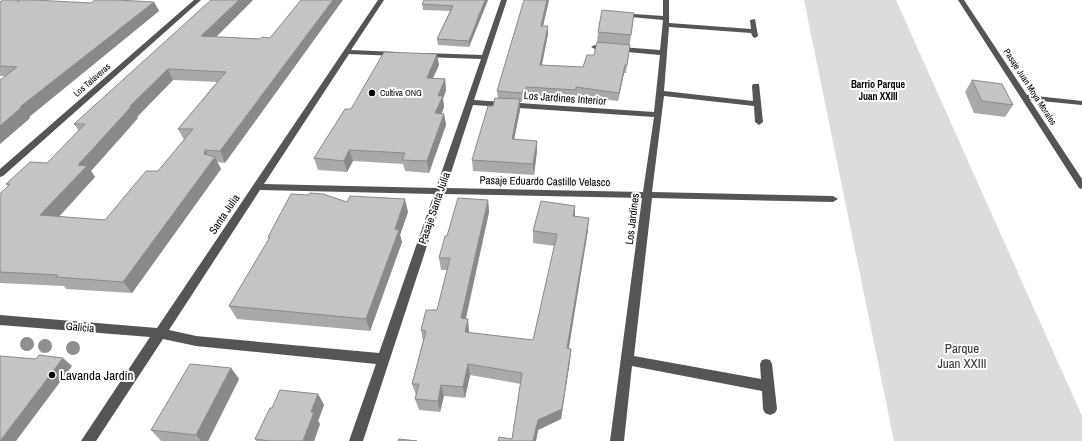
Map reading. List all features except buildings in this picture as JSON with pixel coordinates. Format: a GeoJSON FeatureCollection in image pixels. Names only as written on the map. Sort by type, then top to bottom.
{"type":"FeatureCollection","features":[{"type":"Feature","properties":{"kind":"street","name":"Los Talaveras"},"geometry":{"type":"LineString","coordinates":[[0,174],[198,0]]}},
{"type":"Feature","properties":{"kind":"street","name":"Santa Julia"},"geometry":{"type":"LineString","coordinates":[[88,441],[381,0]]}},
{"type":"Feature","properties":{"kind":"street","name":"Pasaje Santa Julia"},"geometry":{"type":"LineString","coordinates":[[356,441],[504,0]]}},
{"type":"Feature","properties":{"kind":"street","name":"Los Jardines"},"geometry":{"type":"LineString","coordinates":[[617,441],[658,115],[667,22],[666,0]]}},
{"type":"Feature","properties":{"kind":"street","name":"Pasaje Juan Moya Morales"},"geometry":{"type":"LineString","coordinates":[[961,0],[1082,186]]}},
{"type":"Feature","properties":{"kind":"street"},"geometry":{"type":"LineString","coordinates":[[612,14],[755,34],[753,20]]}},
{"type":"Feature","properties":{"kind":"street"},"geometry":{"type":"LineString","coordinates":[[595,47],[664,53]]}},
{"type":"Feature","properties":{"kind":"street"},"geometry":{"type":"LineString","coordinates":[[346,52],[400,54]]}},
{"type":"Feature","properties":{"kind":"street"},"geometry":{"type":"LineString","coordinates":[[416,55],[485,57]]}},
{"type":"Feature","properties":{"kind":"street"},"geometry":{"type":"LineString","coordinates":[[756,86],[759,122]]}},
{"type":"Feature","properties":{"kind":"street"},"geometry":{"type":"LineString","coordinates":[[660,93],[758,104]]}},
{"type":"Feature","properties":{"kind":"street"},"geometry":{"type":"LineString","coordinates":[[1024,97],[1082,103]]}},
{"type":"Feature","properties":{"kind":"street","name":"Los Jardines Interior"},"geometry":{"type":"LineString","coordinates":[[470,102],[658,115]]}},
{"type":"Feature","properties":{"kind":"street","name":"Pasaje Eduardo Castillo Velasco"},"geometry":{"type":"LineString","coordinates":[[256,187],[833,199]]}},
{"type":"Feature","properties":{"kind":"street","name":"Galicia"},"geometry":{"type":"LineString","coordinates":[[0,320],[160,333]]}},
{"type":"Feature","properties":{"kind":"street"},"geometry":{"type":"LineString","coordinates":[[160,333],[196,341],[384,359]]}},
{"type":"Feature","properties":{"kind":"street"},"geometry":{"type":"LineString","coordinates":[[627,360],[768,386]]}},
{"type":"Feature","properties":{"kind":"street"},"geometry":{"type":"LineString","coordinates":[[766,364],[770,409]]}},
{"type":"Feature","properties":{"kind":"green space","name":"Parque Juan XXIII"},"geometry":{"type":"Polygon","coordinates":[[[804,0],[896,0],[1082,416],[1082,441],[894,441],[804,0]]]}},
{"type":"Feature","properties":{"kind":"place","name":"Cultiva ONG"},"geometry":{"type":"Point","coordinates":[372,93]}},
{"type":"Feature","properties":{"kind":"place","name":"Lavanda Jardín"},"geometry":{"type":"Point","coordinates":[52,375]}},
{"type":"Feature","properties":{"kind":"district","name":"Barrio Parque Juan XXIII"},"geometry":{"type":"Point","coordinates":[878,90]}}]}
